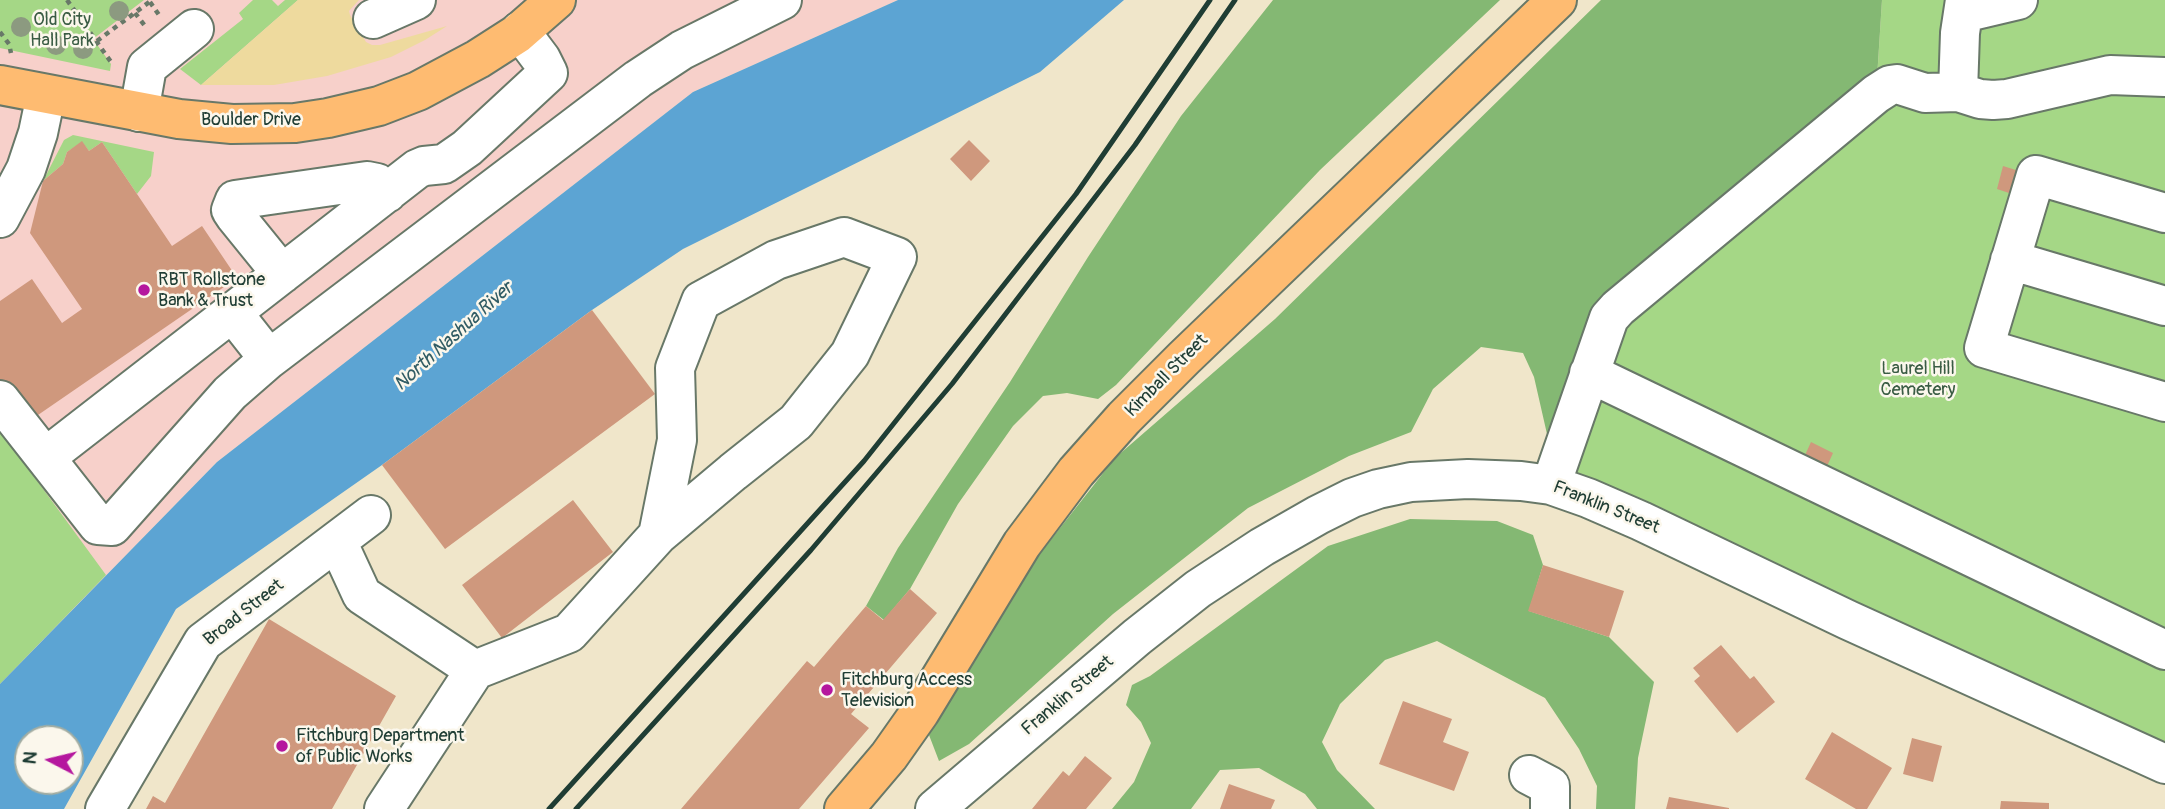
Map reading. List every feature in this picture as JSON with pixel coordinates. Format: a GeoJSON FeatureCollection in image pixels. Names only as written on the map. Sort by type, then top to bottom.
{"type":"FeatureCollection","features":[{"type":"Feature","properties":{"kind":"main road","name":"Boulder Drive"},"geometry":{"type":"LineString","coordinates":[[6,71],[46,95],[139,112],[232,124],[295,123],[379,106],[418,91],[520,31],[556,0]]}},
{"type":"Feature","properties":{"kind":"main road","name":"Kimball Street"},"geometry":{"type":"LineString","coordinates":[[844,809],[889,756],[920,712],[1021,544],[1076,472],[1124,418],[1184,358],[1557,0]]}},
{"type":"Feature","properties":{"kind":"street"},"geometry":{"type":"LineString","coordinates":[[373,19],[416,0]]}},
{"type":"Feature","properties":{"kind":"street"},"geometry":{"type":"LineString","coordinates":[[0,400],[98,525],[112,526],[230,393],[269,359],[638,79],[682,50],[782,0]]}},
{"type":"Feature","properties":{"kind":"street"},"geometry":{"type":"LineString","coordinates":[[1958,92],[1964,6],[2018,0]]}},
{"type":"Feature","properties":{"kind":"street"},"geometry":{"type":"LineString","coordinates":[[139,112],[147,67],[194,29]]}},
{"type":"Feature","properties":{"kind":"street"},"geometry":{"type":"LineString","coordinates":[[46,457],[417,169],[444,164],[458,155],[546,76],[547,70],[541,59],[520,31]]}},
{"type":"Feature","properties":{"kind":"street"},"geometry":{"type":"LineString","coordinates":[[1551,485],[1609,318],[1876,94],[1897,84],[1925,93],[1958,92],[1993,100],[2100,76],[2165,77]]}},
{"type":"Feature","properties":{"kind":"street"},"geometry":{"type":"LineString","coordinates":[[0,218],[26,169],[38,133],[46,95]]}},
{"type":"Feature","properties":{"kind":"street"},"geometry":{"type":"LineString","coordinates":[[2165,213],[2036,175],[1984,348],[2165,402]]}},
{"type":"Feature","properties":{"kind":"street"},"geometry":{"type":"LineString","coordinates":[[282,274],[231,210],[235,200],[367,181],[377,183],[387,192]]}},
{"type":"Feature","properties":{"kind":"street"},"geometry":{"type":"LineString","coordinates":[[384,809],[475,670],[569,633],[657,535],[796,422],[850,354],[897,257],[844,237],[776,260],[701,301],[675,368],[677,440],[657,535]]}},
{"type":"Feature","properties":{"kind":"street"},"geometry":{"type":"LineString","coordinates":[[2010,260],[2165,306]]}},
{"type":"Feature","properties":{"kind":"street"},"geometry":{"type":"LineString","coordinates":[[232,312],[269,359]]}},
{"type":"Feature","properties":{"kind":"street"},"geometry":{"type":"LineString","coordinates":[[1589,373],[2165,650]]}},
{"type":"Feature","properties":{"kind":"street","name":"Franklin Street"},"geometry":{"type":"LineString","coordinates":[[935,809],[1137,637],[1198,589],[1262,547],[1352,499],[1411,482],[1492,479],[1551,485],[1588,498],[2165,764]]}},
{"type":"Feature","properties":{"kind":"street","name":"Broad Street"},"geometry":{"type":"LineString","coordinates":[[105,809],[203,642],[371,515]]}},
{"type":"Feature","properties":{"kind":"street"},"geometry":{"type":"LineString","coordinates":[[337,541],[362,595],[475,670]]}},
{"type":"Feature","properties":{"kind":"street"},"geometry":{"type":"LineString","coordinates":[[1529,775],[1550,786],[1550,809]]}},
{"type":"Feature","properties":{"kind":"path"},"geometry":{"type":"LineString","coordinates":[[67,0],[113,65]]}},
{"type":"Feature","properties":{"kind":"path"},"geometry":{"type":"LineString","coordinates":[[97,41],[152,0]]}},
{"type":"Feature","properties":{"kind":"path"},"geometry":{"type":"LineString","coordinates":[[0,32],[9,44],[6,71]]}},
{"type":"Feature","properties":{"kind":"shaded area"},"geometry":{"type":"Polygon","coordinates":[[[0,0],[898,0],[693,92],[217,462],[0,684],[0,0]]]}},
{"type":"Feature","properties":{"kind":"green space","name":"Old City Hall Park"},"geometry":{"type":"Polygon","coordinates":[[[0,0],[144,0],[93,39],[111,64],[110,71],[0,48],[0,0]]]}},
{"type":"Feature","properties":{"kind":"green space"},"geometry":{"type":"Polygon","coordinates":[[[253,0],[272,0],[278,6],[285,0],[298,0],[201,85],[180,69],[243,19],[239,13],[253,0]]]}},
{"type":"Feature","properties":{"kind":"green space"},"geometry":{"type":"Polygon","coordinates":[[[1273,0],[1500,0],[1320,170],[1116,385],[1098,399],[1067,393],[1043,396],[1013,426],[958,504],[910,589],[884,620],[866,606],[898,548],[1010,382],[1181,116],[1273,0]]]}},
{"type":"Feature","properties":{"kind":"green space"},"geometry":{"type":"Polygon","coordinates":[[[1601,0],[1882,0],[1876,94],[1618,308],[1569,433],[1547,434],[1534,377],[1523,353],[1481,347],[1433,389],[1411,432],[1349,456],[1248,508],[1113,614],[969,744],[939,761],[929,735],[1009,593],[1115,458],[1275,319],[1601,0]]]}},
{"type":"Feature","properties":{"kind":"green space","name":"Laurel Hill Cemetery"},"geometry":{"type":"Polygon","coordinates":[[[1882,0],[2165,0],[2165,764],[1551,485],[1602,333],[1876,95],[1882,0]]]}},
{"type":"Feature","properties":{"kind":"green space"},"geometry":{"type":"Polygon","coordinates":[[[73,135],[154,152],[151,176],[137,194],[102,142],[89,151],[82,142],[67,152],[63,164],[43,181],[64,140],[73,135]]]}},
{"type":"Feature","properties":{"kind":"green space"},"geometry":{"type":"Polygon","coordinates":[[[0,430],[106,575],[0,684],[0,430]]]}},
{"type":"Feature","properties":{"kind":"green space"},"geometry":{"type":"Polygon","coordinates":[[[1410,519],[1497,521],[1533,535],[1543,565],[1529,611],[1609,637],[1654,682],[1638,758],[1635,809],[1596,809],[1597,786],[1579,749],[1545,698],[1437,641],[1385,660],[1340,704],[1322,742],[1337,770],[1375,809],[1317,809],[1305,794],[1259,768],[1220,770],[1191,809],[1112,809],[1134,782],[1151,743],[1141,722],[1126,705],[1132,685],[1150,676],[1328,546],[1410,519]]]}},
{"type":"Feature","properties":{"kind":"sand"},"geometry":{"type":"Polygon","coordinates":[[[298,0],[359,0],[349,11],[350,15],[366,42],[372,45],[447,26],[391,57],[327,76],[274,85],[201,85],[298,0]]]}},
{"type":"Feature","properties":{"kind":"water","name":"North Nashua River"},"geometry":{"type":"Polygon","coordinates":[[[898,0],[1124,0],[1040,72],[683,249],[592,310],[382,465],[176,609],[84,773],[84,725],[14,725],[14,795],[72,795],[64,809],[0,809],[0,684],[217,462],[693,92],[898,0]]]}},
{"type":"Feature","properties":{"kind":"building"},"geometry":{"type":"Polygon","coordinates":[[[969,140],[990,161],[971,181],[950,159],[969,140]]]}},
{"type":"Feature","properties":{"kind":"building","name":"RBT Rollstone Bank & Trust"},"geometry":{"type":"Polygon","coordinates":[[[82,141],[89,151],[102,142],[172,246],[202,226],[237,278],[22,426],[0,393],[0,301],[32,279],[62,323],[82,309],[30,233],[43,181],[63,164],[67,152],[82,141]]]}},
{"type":"Feature","properties":{"kind":"building"},"geometry":{"type":"Polygon","coordinates":[[[2003,166],[2019,171],[2012,194],[1997,189],[2003,166]]]}},
{"type":"Feature","properties":{"kind":"building"},"geometry":{"type":"Polygon","coordinates":[[[592,310],[655,394],[445,549],[382,465],[592,310]]]}},
{"type":"Feature","properties":{"kind":"building"},"geometry":{"type":"Polygon","coordinates":[[[1811,442],[1833,453],[1823,475],[1801,464],[1811,442]]]}},
{"type":"Feature","properties":{"kind":"building"},"geometry":{"type":"Polygon","coordinates":[[[573,500],[613,552],[502,638],[462,585],[573,500]]]}},
{"type":"Feature","properties":{"kind":"building"},"geometry":{"type":"Polygon","coordinates":[[[1543,565],[1624,591],[1609,637],[1528,611],[1543,565]]]}},
{"type":"Feature","properties":{"kind":"building","name":"Fitchburg Access Television"},"geometry":{"type":"Polygon","coordinates":[[[910,589],[937,613],[851,714],[869,728],[799,809],[681,809],[807,661],[814,667],[866,606],[883,620],[910,589]]]}},
{"type":"Feature","properties":{"kind":"building","name":"Fitchburg Department of Public Works"},"geometry":{"type":"Polygon","coordinates":[[[269,619],[396,696],[332,809],[146,809],[153,796],[165,803],[269,619]]]}},
{"type":"Feature","properties":{"kind":"building"},"geometry":{"type":"Polygon","coordinates":[[[1721,645],[1750,679],[1754,676],[1775,702],[1737,733],[1694,681],[1700,676],[1693,668],[1721,645]]]}},
{"type":"Feature","properties":{"kind":"building"},"geometry":{"type":"Polygon","coordinates":[[[1403,701],[1452,719],[1443,742],[1469,752],[1454,791],[1379,764],[1403,701]]]}},
{"type":"Feature","properties":{"kind":"building"},"geometry":{"type":"Polygon","coordinates":[[[1832,732],[1892,768],[1867,809],[1856,809],[1805,779],[1832,732]]]}},
{"type":"Feature","properties":{"kind":"building"},"geometry":{"type":"Polygon","coordinates":[[[1912,738],[1942,746],[1933,782],[1903,774],[1912,738]]]}},
{"type":"Feature","properties":{"kind":"building"},"geometry":{"type":"Polygon","coordinates":[[[1085,756],[1112,778],[1086,809],[1032,809],[1063,771],[1069,776],[1085,756]]]}},
{"type":"Feature","properties":{"kind":"building"},"geometry":{"type":"Polygon","coordinates":[[[1229,784],[1275,800],[1271,809],[1220,809],[1229,784]]]}},
{"type":"Feature","properties":{"kind":"building"},"geometry":{"type":"Polygon","coordinates":[[[1669,797],[1729,808],[1729,809],[1666,809],[1669,797]]]}},
{"type":"Feature","properties":{"kind":"building"},"geometry":{"type":"Polygon","coordinates":[[[2001,801],[2049,803],[2049,809],[2000,809],[2001,801]]]}},
{"type":"Feature","properties":{"kind":"railway"},"geometry":{"type":"LineString","coordinates":[[549,809],[864,461],[1076,194],[1210,0]]}},
{"type":"Feature","properties":{"kind":"railway"},"geometry":{"type":"LineString","coordinates":[[576,809],[811,550],[952,384],[1135,145],[1235,0]]}},
{"type":"Feature","properties":{"kind":"place","name":"RBT Rollstone Bank & Trust"},"geometry":{"type":"Point","coordinates":[144,290]}},
{"type":"Feature","properties":{"kind":"place","name":"Fitchburg Access Television"},"geometry":{"type":"Point","coordinates":[827,690]}},
{"type":"Feature","properties":{"kind":"place","name":"Fitchburg Department of Public Works"},"geometry":{"type":"Point","coordinates":[282,746]}}]}
